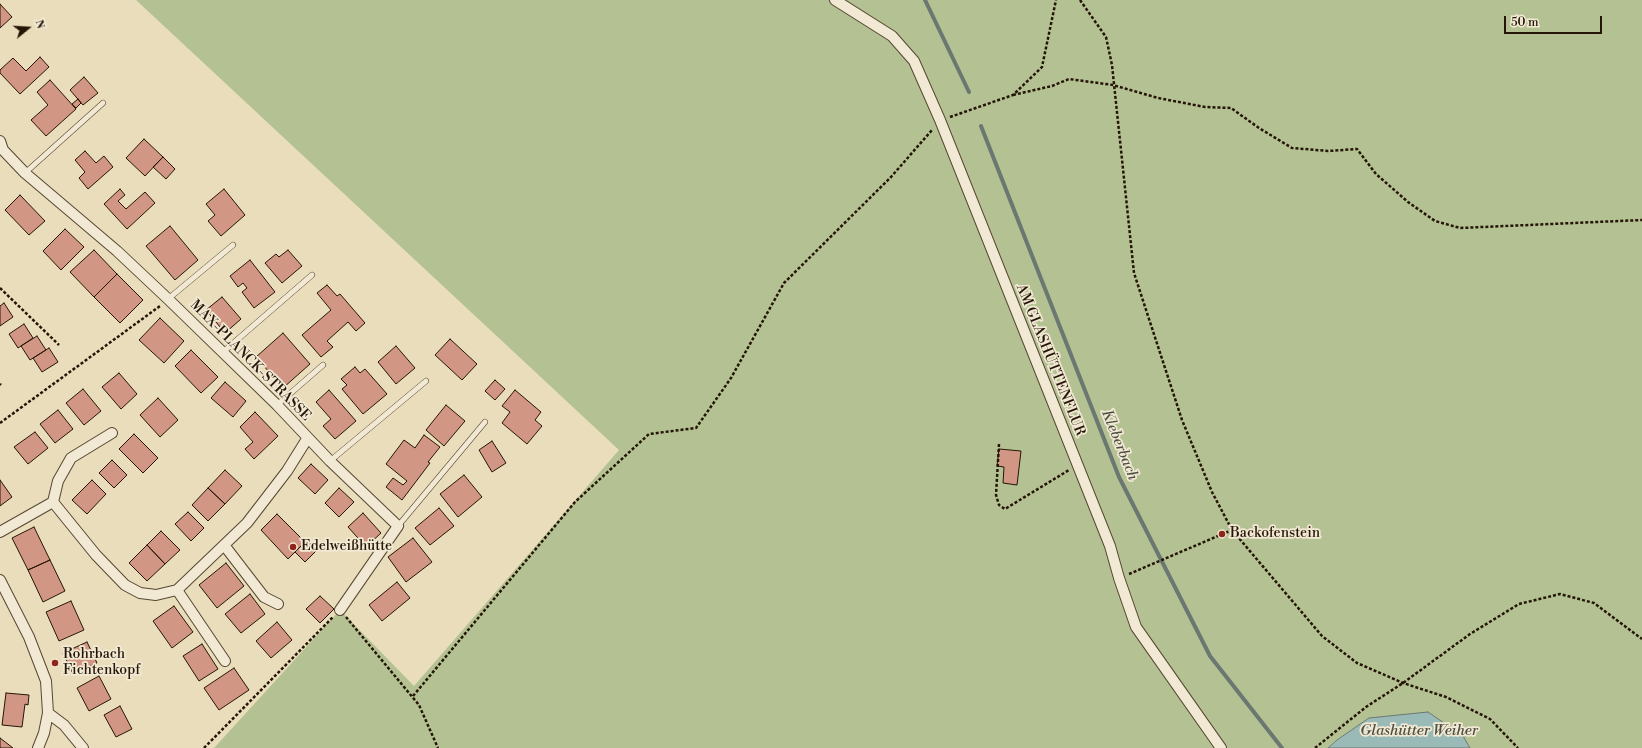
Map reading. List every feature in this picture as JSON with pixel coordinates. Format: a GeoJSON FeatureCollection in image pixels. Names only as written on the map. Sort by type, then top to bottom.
{"type":"FeatureCollection","features":[{"type":"Feature","properties":{"kind":"street","name":"AM GLASHÜTTENFLUR"},"geometry":{"type":"LineString","coordinates":[[835,0],[892,36],[914,61],[940,120],[1110,546],[1119,578],[1136,627],[1221,748]]}},
{"type":"Feature","properties":{"kind":"street","name":"MAX-PLANCK-STRASSE"},"geometry":{"type":"LineString","coordinates":[[1,147],[26,172],[117,251],[168,299],[277,405],[307,439],[398,526]]}},
{"type":"Feature","properties":{"kind":"street"},"geometry":{"type":"LineString","coordinates":[[0,532],[53,502],[58,481],[71,458],[112,433]]}},
{"type":"Feature","properties":{"kind":"street"},"geometry":{"type":"LineString","coordinates":[[53,502],[96,555],[125,585],[140,593],[156,595],[177,590],[247,523],[287,472],[307,439]]}},
{"type":"Feature","properties":{"kind":"street"},"geometry":{"type":"LineString","coordinates":[[340,610],[398,526]]}},
{"type":"Feature","properties":{"kind":"street"},"geometry":{"type":"LineString","coordinates":[[224,545],[264,597],[278,604]]}},
{"type":"Feature","properties":{"kind":"street"},"geometry":{"type":"LineString","coordinates":[[0,580],[29,637],[46,681],[48,713],[44,733],[38,748]]}},
{"type":"Feature","properties":{"kind":"street"},"geometry":{"type":"LineString","coordinates":[[177,590],[225,661]]}},
{"type":"Feature","properties":{"kind":"street"},"geometry":{"type":"LineString","coordinates":[[48,713],[64,725],[83,748]]}},
{"type":"Feature","properties":{"kind":"lane"},"geometry":{"type":"LineString","coordinates":[[26,172],[103,103]]}},
{"type":"Feature","properties":{"kind":"lane"},"geometry":{"type":"LineString","coordinates":[[168,299],[233,245]]}},
{"type":"Feature","properties":{"kind":"lane"},"geometry":{"type":"LineString","coordinates":[[223,352],[312,275]]}},
{"type":"Feature","properties":{"kind":"lane"},"geometry":{"type":"LineString","coordinates":[[277,405],[323,365]]}},
{"type":"Feature","properties":{"kind":"lane"},"geometry":{"type":"LineString","coordinates":[[330,461],[426,381]]}},
{"type":"Feature","properties":{"kind":"lane"},"geometry":{"type":"LineString","coordinates":[[398,526],[485,422]]}},
{"type":"Feature","properties":{"kind":"path"},"geometry":{"type":"LineString","coordinates":[[1013,95],[1042,67],[1056,0]]}},
{"type":"Feature","properties":{"kind":"path"},"geometry":{"type":"LineString","coordinates":[[1080,0],[1106,37],[1112,65],[1134,272],[1182,420],[1212,492],[1232,530],[1322,636],[1357,663],[1402,683],[1446,697],[1490,719],[1518,748]]}},
{"type":"Feature","properties":{"kind":"path"},"geometry":{"type":"LineString","coordinates":[[413,696],[575,502],[649,434],[696,428],[731,378],[784,283],[891,177],[940,120],[1013,95],[1052,86],[1069,79],[1113,85],[1158,98],[1205,107],[1231,108],[1259,128],[1292,148],[1328,150],[1357,149],[1376,174],[1408,202],[1435,221],[1460,228],[1642,220]]}},
{"type":"Feature","properties":{"kind":"path"},"geometry":{"type":"LineString","coordinates":[[0,288],[59,345]]}},
{"type":"Feature","properties":{"kind":"path"},"geometry":{"type":"LineString","coordinates":[[0,423],[168,299]]}},
{"type":"Feature","properties":{"kind":"path"},"geometry":{"type":"LineString","coordinates":[[999,444],[996,494],[999,505],[1005,509],[1078,465]]}},
{"type":"Feature","properties":{"kind":"path"},"geometry":{"type":"LineString","coordinates":[[1119,578],[1232,530]]}},
{"type":"Feature","properties":{"kind":"path"},"geometry":{"type":"LineString","coordinates":[[1315,748],[1366,706],[1402,683],[1470,634],[1519,604],[1560,594],[1594,603],[1642,639]]}},
{"type":"Feature","properties":{"kind":"path"},"geometry":{"type":"LineString","coordinates":[[204,748],[340,610],[413,696],[419,705],[438,748]]}},
{"type":"Feature","properties":{"kind":"green space"},"geometry":{"type":"Polygon","coordinates":[[[136,0],[1642,0],[1642,748],[1470,748],[1463,736],[1369,718],[1328,748],[214,748],[340,610],[414,686],[619,450],[136,0]]]}},
{"type":"Feature","properties":{"kind":"water","name":"Glashütter Weiher"},"geometry":{"type":"Polygon","coordinates":[[[1428,712],[1463,736],[1470,748],[1328,748],[1369,718],[1428,712]]]}},
{"type":"Feature","properties":{"kind":"building"},"geometry":{"type":"Polygon","coordinates":[[[0,4],[12,17],[0,28],[0,4]]]}},
{"type":"Feature","properties":{"kind":"building"},"geometry":{"type":"Polygon","coordinates":[[[40,57],[49,67],[20,94],[0,73],[0,70],[13,58],[26,71],[40,57]]]}},
{"type":"Feature","properties":{"kind":"building"},"geometry":{"type":"Polygon","coordinates":[[[84,77],[98,93],[83,105],[70,90],[84,77]]]}},
{"type":"Feature","properties":{"kind":"building"},"geometry":{"type":"Polygon","coordinates":[[[50,80],[76,109],[46,136],[31,120],[48,105],[37,92],[50,80]]]}},
{"type":"Feature","properties":{"kind":"building"},"geometry":{"type":"Polygon","coordinates":[[[78,99],[81,103],[76,108],[72,104],[78,99]]]}},
{"type":"Feature","properties":{"kind":"building"},"geometry":{"type":"Polygon","coordinates":[[[144,139],[163,157],[145,176],[126,158],[144,139]]]}},
{"type":"Feature","properties":{"kind":"building"},"geometry":{"type":"Polygon","coordinates":[[[85,151],[96,163],[104,156],[113,167],[88,189],[79,178],[85,172],[75,160],[85,151]]]}},
{"type":"Feature","properties":{"kind":"building"},"geometry":{"type":"Polygon","coordinates":[[[163,157],[175,169],[166,179],[153,167],[163,157]]]}},
{"type":"Feature","properties":{"kind":"building"},"geometry":{"type":"Polygon","coordinates":[[[120,189],[125,195],[118,201],[126,209],[145,192],[155,203],[127,229],[104,204],[120,189]]]}},
{"type":"Feature","properties":{"kind":"building"},"geometry":{"type":"Polygon","coordinates":[[[224,189],[245,215],[221,236],[208,221],[215,215],[206,204],[224,189]]]}},
{"type":"Feature","properties":{"kind":"building"},"geometry":{"type":"Polygon","coordinates":[[[20,195],[45,221],[29,235],[5,210],[20,195]]]}},
{"type":"Feature","properties":{"kind":"building"},"geometry":{"type":"Polygon","coordinates":[[[170,226],[198,260],[175,280],[146,246],[170,226]]]}},
{"type":"Feature","properties":{"kind":"building"},"geometry":{"type":"Polygon","coordinates":[[[65,229],[84,247],[61,270],[43,251],[65,229]]]}},
{"type":"Feature","properties":{"kind":"building"},"geometry":{"type":"Polygon","coordinates":[[[94,250],[117,274],[94,297],[70,272],[94,250]]]}},
{"type":"Feature","properties":{"kind":"building"},"geometry":{"type":"Polygon","coordinates":[[[288,250],[302,266],[282,283],[265,263],[276,254],[279,257],[288,250]]]}},
{"type":"Feature","properties":{"kind":"building"},"geometry":{"type":"Polygon","coordinates":[[[250,260],[275,292],[254,308],[242,292],[247,288],[243,283],[238,287],[230,276],[250,260]]]}},
{"type":"Feature","properties":{"kind":"building"},"geometry":{"type":"Polygon","coordinates":[[[117,274],[143,300],[120,323],[94,297],[117,274]]]}},
{"type":"Feature","properties":{"kind":"building"},"geometry":{"type":"Polygon","coordinates":[[[327,285],[337,296],[340,294],[365,323],[356,331],[348,322],[327,341],[333,347],[321,357],[302,335],[331,310],[317,293],[327,285]]]}},
{"type":"Feature","properties":{"kind":"building"},"geometry":{"type":"Polygon","coordinates":[[[222,297],[241,319],[225,333],[206,310],[222,297]]]}},
{"type":"Feature","properties":{"kind":"building"},"geometry":{"type":"Polygon","coordinates":[[[4,303],[13,317],[0,326],[0,306],[4,303]]]}},
{"type":"Feature","properties":{"kind":"building"},"geometry":{"type":"Polygon","coordinates":[[[160,318],[184,341],[164,363],[139,340],[160,318]]]}},
{"type":"Feature","properties":{"kind":"building"},"geometry":{"type":"Polygon","coordinates":[[[24,324],[33,338],[18,348],[9,334],[24,324]]]}},
{"type":"Feature","properties":{"kind":"building"},"geometry":{"type":"Polygon","coordinates":[[[283,333],[310,364],[283,388],[256,357],[283,333]]]}},
{"type":"Feature","properties":{"kind":"building"},"geometry":{"type":"Polygon","coordinates":[[[37,336],[46,350],[30,360],[21,346],[37,336]]]}},
{"type":"Feature","properties":{"kind":"building"},"geometry":{"type":"Polygon","coordinates":[[[450,339],[477,364],[462,380],[435,355],[450,339]]]}},
{"type":"Feature","properties":{"kind":"building"},"geometry":{"type":"Polygon","coordinates":[[[396,346],[415,368],[396,384],[378,362],[396,346]]]}},
{"type":"Feature","properties":{"kind":"building"},"geometry":{"type":"Polygon","coordinates":[[[49,348],[58,362],[42,372],[33,358],[49,348]]]}},
{"type":"Feature","properties":{"kind":"building"},"geometry":{"type":"Polygon","coordinates":[[[191,350],[218,377],[201,393],[175,366],[191,350]]]}},
{"type":"Feature","properties":{"kind":"building"},"geometry":{"type":"Polygon","coordinates":[[[355,367],[360,373],[365,369],[387,394],[363,414],[342,389],[347,385],[341,379],[355,367]]]}},
{"type":"Feature","properties":{"kind":"building"},"geometry":{"type":"Polygon","coordinates":[[[119,373],[137,394],[121,409],[102,387],[119,373]]]}},
{"type":"Feature","properties":{"kind":"building"},"geometry":{"type":"Polygon","coordinates":[[[495,380],[505,389],[495,400],[485,391],[495,380]]]}},
{"type":"Feature","properties":{"kind":"building"},"geometry":{"type":"Polygon","coordinates":[[[225,382],[246,401],[233,417],[211,398],[225,382]]]}},
{"type":"Feature","properties":{"kind":"building"},"geometry":{"type":"Polygon","coordinates":[[[83,389],[101,411],[84,425],[66,403],[83,389]]]}},
{"type":"Feature","properties":{"kind":"building"},"geometry":{"type":"Polygon","coordinates":[[[329,390],[356,421],[335,439],[323,426],[331,419],[316,402],[329,390]]]}},
{"type":"Feature","properties":{"kind":"building"},"geometry":{"type":"Polygon","coordinates":[[[515,390],[541,412],[535,420],[542,426],[527,444],[502,423],[510,412],[502,406],[515,390]]]}},
{"type":"Feature","properties":{"kind":"building"},"geometry":{"type":"Polygon","coordinates":[[[158,398],[178,420],[160,437],[140,415],[158,398]]]}},
{"type":"Feature","properties":{"kind":"building"},"geometry":{"type":"Polygon","coordinates":[[[446,405],[465,421],[444,446],[426,430],[446,405]]]}},
{"type":"Feature","properties":{"kind":"building"},"geometry":{"type":"Polygon","coordinates":[[[58,410],[73,429],[55,443],[40,424],[58,410]]]}},
{"type":"Feature","properties":{"kind":"building"},"geometry":{"type":"Polygon","coordinates":[[[255,412],[278,436],[254,459],[245,449],[253,442],[240,427],[255,412]]]}},
{"type":"Feature","properties":{"kind":"building"},"geometry":{"type":"Polygon","coordinates":[[[35,432],[48,448],[28,464],[14,447],[35,432]]]}},
{"type":"Feature","properties":{"kind":"building"},"geometry":{"type":"Polygon","coordinates":[[[134,434],[158,458],[143,473],[119,449],[134,434]]]}},
{"type":"Feature","properties":{"kind":"building"},"geometry":{"type":"Polygon","coordinates":[[[424,435],[440,447],[402,500],[386,487],[393,478],[403,485],[407,481],[386,464],[404,440],[415,448],[424,435]]]}},
{"type":"Feature","properties":{"kind":"building"},"geometry":{"type":"Polygon","coordinates":[[[492,441],[506,463],[492,472],[479,450],[492,441]]]}},
{"type":"Feature","properties":{"kind":"building"},"geometry":{"type":"Polygon","coordinates":[[[999,449],[1021,451],[1017,485],[1003,483],[1004,467],[997,466],[999,449]]]}},
{"type":"Feature","properties":{"kind":"building"},"geometry":{"type":"Polygon","coordinates":[[[112,460],[127,475],[114,488],[99,473],[112,460]]]}},
{"type":"Feature","properties":{"kind":"building"},"geometry":{"type":"Polygon","coordinates":[[[311,464],[328,480],[315,494],[298,478],[311,464]]]}},
{"type":"Feature","properties":{"kind":"building"},"geometry":{"type":"Polygon","coordinates":[[[225,470],[242,486],[225,504],[208,488],[225,470]]]}},
{"type":"Feature","properties":{"kind":"building"},"geometry":{"type":"Polygon","coordinates":[[[464,475],[482,497],[458,517],[440,494],[464,475]]]}},
{"type":"Feature","properties":{"kind":"building"},"geometry":{"type":"Polygon","coordinates":[[[0,480],[12,497],[0,506],[0,480]]]}},
{"type":"Feature","properties":{"kind":"building"},"geometry":{"type":"Polygon","coordinates":[[[92,480],[106,494],[87,514],[72,500],[92,480]]]}},
{"type":"Feature","properties":{"kind":"building"},"geometry":{"type":"Polygon","coordinates":[[[208,488],[225,504],[208,521],[192,505],[208,488]]]}},
{"type":"Feature","properties":{"kind":"building"},"geometry":{"type":"Polygon","coordinates":[[[339,488],[354,502],[339,517],[325,503],[339,488]]]}},
{"type":"Feature","properties":{"kind":"building"},"geometry":{"type":"Polygon","coordinates":[[[439,508],[454,526],[430,545],[415,528],[439,508]]]}},
{"type":"Feature","properties":{"kind":"building"},"geometry":{"type":"Polygon","coordinates":[[[188,512],[204,528],[191,541],[175,524],[188,512]]]}},
{"type":"Feature","properties":{"kind":"building"},"geometry":{"type":"Polygon","coordinates":[[[363,513],[381,533],[366,547],[348,527],[363,513]]]}},
{"type":"Feature","properties":{"kind":"building"},"geometry":{"type":"Polygon","coordinates":[[[277,514],[305,542],[288,559],[261,530],[277,514]]]}},
{"type":"Feature","properties":{"kind":"building"},"geometry":{"type":"Polygon","coordinates":[[[34,527],[50,560],[28,570],[12,538],[34,527]]]}},
{"type":"Feature","properties":{"kind":"building"},"geometry":{"type":"Polygon","coordinates":[[[161,531],[180,550],[165,564],[147,545],[161,531]]]}},
{"type":"Feature","properties":{"kind":"building"},"geometry":{"type":"Polygon","coordinates":[[[413,538],[432,562],[406,582],[388,557],[413,538]]]}},
{"type":"Feature","properties":{"kind":"building"},"geometry":{"type":"Polygon","coordinates":[[[307,540],[317,550],[305,562],[295,552],[307,540]]]}},
{"type":"Feature","properties":{"kind":"building"},"geometry":{"type":"Polygon","coordinates":[[[147,545],[165,564],[147,581],[129,563],[147,545]]]}},
{"type":"Feature","properties":{"kind":"building"},"geometry":{"type":"Polygon","coordinates":[[[50,560],[65,591],[43,602],[28,570],[50,560]]]}},
{"type":"Feature","properties":{"kind":"building"},"geometry":{"type":"Polygon","coordinates":[[[226,563],[244,586],[217,608],[199,585],[226,563]]]}},
{"type":"Feature","properties":{"kind":"building"},"geometry":{"type":"Polygon","coordinates":[[[397,582],[410,598],[382,621],[369,605],[397,582]]]}},
{"type":"Feature","properties":{"kind":"building"},"geometry":{"type":"Polygon","coordinates":[[[250,594],[265,614],[241,633],[225,614],[250,594]]]}},
{"type":"Feature","properties":{"kind":"building"},"geometry":{"type":"Polygon","coordinates":[[[320,596],[334,609],[320,623],[306,609],[320,596]]]}},
{"type":"Feature","properties":{"kind":"building"},"geometry":{"type":"Polygon","coordinates":[[[71,601],[84,630],[59,641],[46,612],[71,601]]]}},
{"type":"Feature","properties":{"kind":"building"},"geometry":{"type":"Polygon","coordinates":[[[174,606],[193,632],[172,648],[153,621],[174,606]]]}},
{"type":"Feature","properties":{"kind":"building"},"geometry":{"type":"Polygon","coordinates":[[[277,622],[292,640],[271,658],[256,641],[277,622]]]}},
{"type":"Feature","properties":{"kind":"building"},"geometry":{"type":"Polygon","coordinates":[[[87,642],[97,663],[73,674],[63,653],[87,642]]]}},
{"type":"Feature","properties":{"kind":"building"},"geometry":{"type":"Polygon","coordinates":[[[202,644],[218,669],[199,681],[183,656],[202,644]]]}},
{"type":"Feature","properties":{"kind":"building"},"geometry":{"type":"Polygon","coordinates":[[[234,668],[249,690],[219,710],[204,688],[234,668]]]}},
{"type":"Feature","properties":{"kind":"building"},"geometry":{"type":"Polygon","coordinates":[[[99,676],[111,699],[89,711],[77,688],[99,676]]]}},
{"type":"Feature","properties":{"kind":"building"},"geometry":{"type":"Polygon","coordinates":[[[6,693],[29,695],[28,705],[25,704],[22,727],[2,725],[6,693]]]}},
{"type":"Feature","properties":{"kind":"building"},"geometry":{"type":"Polygon","coordinates":[[[120,706],[132,729],[116,737],[104,715],[120,706]]]}},
{"type":"Feature","properties":{"kind":"building"},"geometry":{"type":"Polygon","coordinates":[[[0,738],[13,748],[0,748],[0,738]]]}},
{"type":"Feature","properties":{"kind":"waterway","name":"Kleberbach"},"geometry":{"type":"LineString","coordinates":[[925,0],[969,92]]}},
{"type":"Feature","properties":{"kind":"waterway","name":"Kleberbach"},"geometry":{"type":"LineString","coordinates":[[981,126],[1119,477],[1210,656],[1282,748]]}},
{"type":"Feature","properties":{"kind":"place","name":"Backofenstein"},"geometry":{"type":"Point","coordinates":[1222,534]}},
{"type":"Feature","properties":{"kind":"place","name":"Edelweißhütte"},"geometry":{"type":"Point","coordinates":[293,547]}},
{"type":"Feature","properties":{"kind":"place","name":"Rohrbach Fichtenkopf"},"geometry":{"type":"Point","coordinates":[55,663]}}]}
